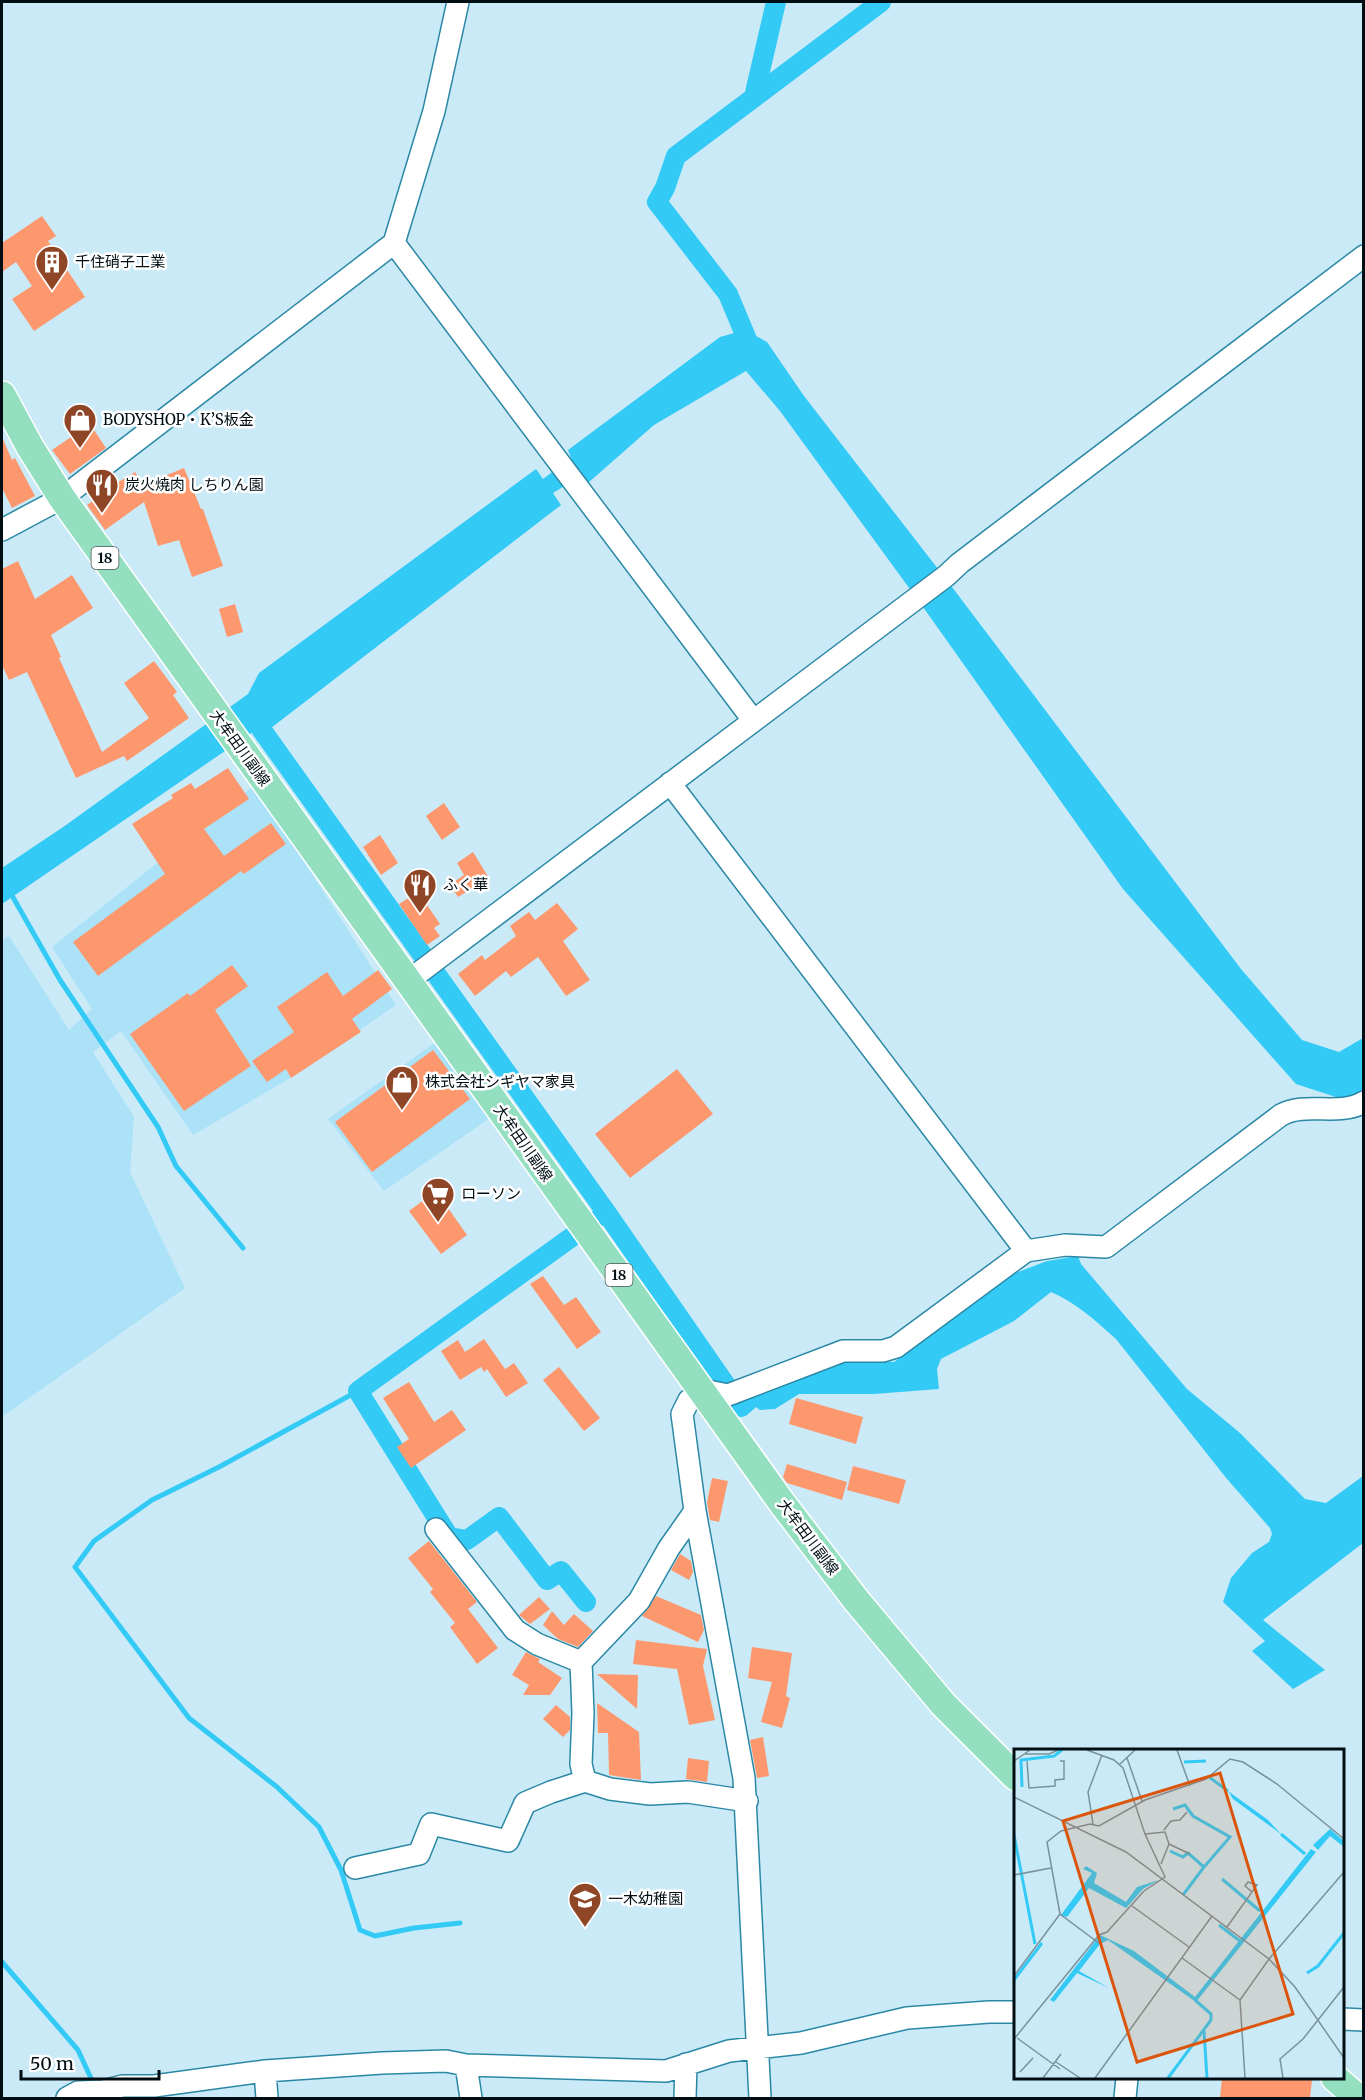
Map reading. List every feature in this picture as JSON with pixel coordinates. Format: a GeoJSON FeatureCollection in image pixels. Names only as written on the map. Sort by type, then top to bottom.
{"type":"FeatureCollection","features":[{"type":"Feature","properties":{"kind":"main road","name":"大牟田川副線"},"geometry":{"type":"LineString","coordinates":[[2,395],[30,447],[62,498],[571,1210],[715,1393],[782,1503],[856,1600],[943,1704],[1014,1775]]}},
{"type":"Feature","properties":{"kind":"main road"},"geometry":{"type":"LineString","coordinates":[[1336,2079],[1358,2098]]}},
{"type":"Feature","properties":{"kind":"street"},"geometry":{"type":"LineString","coordinates":[[2,530],[62,498],[394,243],[434,111],[458,2]]}},
{"type":"Feature","properties":{"kind":"street"},"geometry":{"type":"LineString","coordinates":[[394,243],[753,720]]}},
{"type":"Feature","properties":{"kind":"street"},"geometry":{"type":"LineString","coordinates":[[408,981],[946,576],[960,563],[1364,256]]}},
{"type":"Feature","properties":{"kind":"street"},"geometry":{"type":"LineString","coordinates":[[670,783],[1026,1251]]}},
{"type":"Feature","properties":{"kind":"street"},"geometry":{"type":"LineString","coordinates":[[760,2098],[747,1801],[695,1511],[682,1413],[689,1400],[755,1384],[843,1351],[883,1351],[897,1347],[1026,1251],[1065,1245],[1106,1247],[1291,1109],[1346,1108],[1364,1102]]}},
{"type":"Feature","properties":{"kind":"street"},"geometry":{"type":"LineString","coordinates":[[585,1781],[581,1764],[583,1713],[581,1662],[639,1601],[669,1548],[695,1511]]}},
{"type":"Feature","properties":{"kind":"street"},"geometry":{"type":"LineString","coordinates":[[436,1528],[515,1630],[537,1644],[581,1662]]}},
{"type":"Feature","properties":{"kind":"street"},"geometry":{"type":"LineString","coordinates":[[355,1868],[419,1854],[431,1824],[508,1841],[525,1803],[551,1791],[585,1781],[610,1789],[650,1794],[688,1792],[747,1801]]}},
{"type":"Feature","properties":{"kind":"street"},"geometry":{"type":"LineString","coordinates":[[86,2094],[122,2086],[154,2086],[265,2071],[404,2062],[446,2061],[466,2065],[666,2071],[729,2051],[801,2043],[907,2018],[1014,2012]]}},
{"type":"Feature","properties":{"kind":"street"},"geometry":{"type":"LineString","coordinates":[[1344,2019],[1364,2019]]}},
{"type":"Feature","properties":{"kind":"street"},"geometry":{"type":"LineString","coordinates":[[685,2098],[686,2064]]}},
{"type":"Feature","properties":{"kind":"street"},"geometry":{"type":"LineString","coordinates":[[466,2065],[471,2098]]}},
{"type":"Feature","properties":{"kind":"street"},"geometry":{"type":"LineString","coordinates":[[265,2071],[267,2098]]}},
{"type":"Feature","properties":{"kind":"street"},"geometry":{"type":"LineString","coordinates":[[1125,2098],[1127,2079]]}},
{"type":"Feature","properties":{"kind":"shaded area"},"geometry":{"type":"Polygon","coordinates":[[[255,785],[396,1005],[287,1080],[193,1135],[121,1031],[93,1052],[134,1117],[130,1172],[185,1288],[2,1417],[2,941],[9,936],[69,1030],[92,1009],[52,947],[255,785]]]}},
{"type":"Feature","properties":{"kind":"shaded area","name":"株式会社シギヤマ家具"},"geometry":{"type":"Polygon","coordinates":[[[436,1042],[493,1116],[384,1191],[328,1119],[436,1042]]]}},
{"type":"Feature","properties":{"kind":"water"},"geometry":{"type":"Polygon","coordinates":[[[745,330],[767,342],[804,396],[952,587],[1241,969],[1302,1040],[1339,1052],[1363,1038],[1363,1089],[1348,1101],[1296,1084],[1123,889],[923,607],[780,411],[746,371],[654,425],[588,483],[582,475],[553,493],[561,505],[271,728],[262,733],[257,729],[2,904],[2,868],[66,825],[248,694],[259,673],[536,469],[543,479],[571,458],[568,450],[720,337],[745,330]]]}},
{"type":"Feature","properties":{"kind":"water"},"geometry":{"type":"Polygon","coordinates":[[[1078,1256],[1081,1264],[1187,1389],[1240,1433],[1305,1499],[1326,1503],[1363,1476],[1363,1543],[1263,1620],[1325,1670],[1293,1689],[1252,1651],[1265,1641],[1223,1602],[1231,1578],[1252,1553],[1269,1542],[1272,1534],[1270,1528],[1227,1479],[1116,1339],[1085,1312],[1060,1296],[1051,1292],[1014,1321],[941,1359],[937,1369],[939,1389],[874,1394],[799,1394],[775,1409],[760,1410],[743,1394],[837,1359],[894,1362],[1013,1274],[1047,1261],[1078,1256]]]}},
{"type":"Feature","properties":{"kind":"building"},"geometry":{"type":"Polygon","coordinates":[[[42,216],[56,236],[48,241],[85,297],[34,331],[12,299],[32,286],[16,262],[2,272],[2,243],[42,216]]]}},
{"type":"Feature","properties":{"kind":"building","name":"BODYSHOP・K’S板金"},"geometry":{"type":"Polygon","coordinates":[[[90,424],[106,448],[70,474],[52,450],[90,424]]]}},
{"type":"Feature","properties":{"kind":"building"},"geometry":{"type":"Polygon","coordinates":[[[2,437],[12,460],[15,458],[35,496],[12,508],[2,488],[2,437]]]}},
{"type":"Feature","properties":{"kind":"building"},"geometry":{"type":"Polygon","coordinates":[[[184,468],[201,509],[203,509],[223,566],[192,577],[179,540],[158,546],[144,502],[105,530],[87,505],[110,487],[135,472],[143,485],[184,468]]]}},
{"type":"Feature","properties":{"kind":"building"},"geometry":{"type":"Polygon","coordinates":[[[18,561],[35,599],[72,575],[93,608],[51,635],[61,657],[59,658],[102,752],[149,718],[124,683],[154,661],[177,692],[173,695],[189,718],[127,761],[124,756],[76,778],[27,672],[9,680],[2,665],[2,569],[18,561]]]}},
{"type":"Feature","properties":{"kind":"building"},"geometry":{"type":"Polygon","coordinates":[[[235,604],[243,632],[227,637],[219,609],[235,604]]]}},
{"type":"Feature","properties":{"kind":"building"},"geometry":{"type":"Polygon","coordinates":[[[228,768],[249,799],[204,829],[224,856],[271,823],[286,844],[244,874],[241,871],[98,976],[73,942],[165,874],[132,824],[173,798],[171,795],[191,783],[195,789],[228,768]]]}},
{"type":"Feature","properties":{"kind":"building"},"geometry":{"type":"Polygon","coordinates":[[[444,803],[460,827],[442,840],[426,816],[444,803]]]}},
{"type":"Feature","properties":{"kind":"building"},"geometry":{"type":"Polygon","coordinates":[[[380,835],[398,863],[381,875],[363,847],[380,835]]]}},
{"type":"Feature","properties":{"kind":"building"},"geometry":{"type":"Polygon","coordinates":[[[473,852],[489,878],[458,897],[450,885],[464,875],[457,863],[473,852]]]}},
{"type":"Feature","properties":{"kind":"building","name":"ふく華"},"geometry":{"type":"Polygon","coordinates":[[[418,892],[440,924],[434,928],[440,936],[427,945],[399,904],[418,892]]]}},
{"type":"Feature","properties":{"kind":"building"},"geometry":{"type":"Polygon","coordinates":[[[557,903],[578,929],[563,941],[590,980],[566,996],[538,957],[511,977],[506,971],[475,996],[458,974],[482,955],[485,960],[516,936],[510,926],[529,912],[535,920],[557,903]]]}},
{"type":"Feature","properties":{"kind":"building"},"geometry":{"type":"Polygon","coordinates":[[[232,965],[248,986],[215,1010],[251,1066],[184,1111],[130,1034],[188,993],[190,996],[232,965]]]}},
{"type":"Feature","properties":{"kind":"building"},"geometry":{"type":"Polygon","coordinates":[[[378,970],[392,989],[352,1019],[361,1032],[291,1078],[286,1069],[267,1082],[252,1061],[294,1032],[277,1007],[327,972],[343,996],[378,970]]]}},
{"type":"Feature","properties":{"kind":"building","name":"株式会社シギヤマ家具"},"geometry":{"type":"Polygon","coordinates":[[[433,1050],[470,1099],[372,1172],[335,1122],[433,1050]]]}},
{"type":"Feature","properties":{"kind":"building"},"geometry":{"type":"Polygon","coordinates":[[[677,1069],[713,1114],[630,1178],[595,1134],[677,1069]]]}},
{"type":"Feature","properties":{"kind":"building","name":"ローソン"},"geometry":{"type":"Polygon","coordinates":[[[436,1191],[467,1235],[441,1254],[409,1211],[436,1191]]]}},
{"type":"Feature","properties":{"kind":"building"},"geometry":{"type":"Polygon","coordinates":[[[543,1276],[564,1305],[576,1297],[601,1332],[577,1349],[530,1284],[543,1276]]]}},
{"type":"Feature","properties":{"kind":"building"},"geometry":{"type":"Polygon","coordinates":[[[484,1339],[505,1369],[514,1363],[528,1383],[506,1397],[487,1369],[484,1372],[481,1367],[460,1380],[441,1351],[458,1340],[465,1352],[484,1339]]]}},
{"type":"Feature","properties":{"kind":"building"},"geometry":{"type":"Polygon","coordinates":[[[559,1367],[600,1418],[584,1431],[543,1380],[559,1367]]]}},
{"type":"Feature","properties":{"kind":"building"},"geometry":{"type":"Polygon","coordinates":[[[409,1382],[434,1422],[452,1410],[466,1430],[411,1468],[397,1447],[409,1439],[383,1398],[409,1382]]]}},
{"type":"Feature","properties":{"kind":"building"},"geometry":{"type":"Polygon","coordinates":[[[796,1398],[863,1417],[856,1444],[789,1424],[796,1398]]]}},
{"type":"Feature","properties":{"kind":"building"},"geometry":{"type":"Polygon","coordinates":[[[787,1464],[847,1482],[842,1500],[787,1483],[783,1477],[787,1464]]]}},
{"type":"Feature","properties":{"kind":"building"},"geometry":{"type":"Polygon","coordinates":[[[853,1466],[906,1480],[899,1504],[847,1490],[853,1466]]]}},
{"type":"Feature","properties":{"kind":"building"},"geometry":{"type":"Polygon","coordinates":[[[712,1478],[728,1481],[719,1522],[710,1520],[708,1509],[707,1502],[712,1478]]]}},
{"type":"Feature","properties":{"kind":"building"},"geometry":{"type":"Polygon","coordinates":[[[429,1541],[477,1602],[468,1609],[498,1648],[477,1664],[450,1627],[455,1623],[430,1592],[433,1589],[408,1558],[429,1541]]]}},
{"type":"Feature","properties":{"kind":"building"},"geometry":{"type":"Polygon","coordinates":[[[680,1554],[691,1561],[693,1572],[689,1580],[671,1570],[680,1554]]]}},
{"type":"Feature","properties":{"kind":"building"},"geometry":{"type":"Polygon","coordinates":[[[656,1596],[701,1615],[704,1630],[698,1642],[642,1616],[656,1596]]]}},
{"type":"Feature","properties":{"kind":"building"},"geometry":{"type":"Polygon","coordinates":[[[539,1597],[550,1609],[530,1624],[519,1615],[539,1597]]]}},
{"type":"Feature","properties":{"kind":"building"},"geometry":{"type":"Polygon","coordinates":[[[552,1611],[564,1625],[574,1614],[593,1631],[578,1647],[558,1639],[543,1625],[552,1611]]]}},
{"type":"Feature","properties":{"kind":"building"},"geometry":{"type":"Polygon","coordinates":[[[636,1640],[707,1649],[703,1666],[715,1720],[689,1725],[677,1669],[633,1664],[636,1640]]]}},
{"type":"Feature","properties":{"kind":"building"},"geometry":{"type":"Polygon","coordinates":[[[752,1647],[792,1653],[786,1696],[790,1698],[782,1728],[761,1722],[772,1682],[748,1678],[752,1647]]]}},
{"type":"Feature","properties":{"kind":"building"},"geometry":{"type":"Polygon","coordinates":[[[526,1652],[540,1659],[538,1662],[562,1678],[550,1695],[523,1695],[529,1685],[512,1675],[526,1652]]]}},
{"type":"Feature","properties":{"kind":"building"},"geometry":{"type":"Polygon","coordinates":[[[597,1674],[638,1675],[637,1709],[597,1674]]]}},
{"type":"Feature","properties":{"kind":"building"},"geometry":{"type":"Polygon","coordinates":[[[597,1703],[639,1732],[641,1780],[609,1775],[608,1733],[598,1733],[597,1703]]]}},
{"type":"Feature","properties":{"kind":"building"},"geometry":{"type":"Polygon","coordinates":[[[556,1705],[570,1717],[570,1730],[563,1737],[543,1719],[556,1705]]]}},
{"type":"Feature","properties":{"kind":"building"},"geometry":{"type":"Polygon","coordinates":[[[763,1737],[769,1776],[757,1778],[750,1740],[763,1737]]]}},
{"type":"Feature","properties":{"kind":"building"},"geometry":{"type":"Polygon","coordinates":[[[688,1758],[709,1761],[707,1782],[686,1779],[688,1758]]]}},
{"type":"Feature","properties":{"kind":"building"},"geometry":{"type":"Polygon","coordinates":[[[1222,2079],[1312,2080],[1310,2098],[1220,2098],[1222,2079]]]}},
{"type":"Feature","properties":{"kind":"waterway"},"geometry":{"type":"LineString","coordinates":[[754,97],[776,2]]}},
{"type":"Feature","properties":{"kind":"waterway"},"geometry":{"type":"LineString","coordinates":[[751,349],[728,294],[657,202],[665,188],[676,156],[881,2]]}},
{"type":"Feature","properties":{"kind":"waterway"},"geometry":{"type":"LineString","coordinates":[[249,712],[606,1212],[741,1407],[748,1401]]}},
{"type":"Feature","properties":{"kind":"waterway"},"geometry":{"type":"LineString","coordinates":[[10,892],[60,980],[158,1127],[176,1166],[243,1248]]}},
{"type":"Feature","properties":{"kind":"waterway"},"geometry":{"type":"LineString","coordinates":[[586,1602],[561,1571],[547,1580],[499,1517],[467,1540],[449,1537],[358,1391],[594,1221]]}},
{"type":"Feature","properties":{"kind":"waterway"},"geometry":{"type":"LineString","coordinates":[[358,1391],[219,1467],[152,1500],[94,1541],[75,1567],[189,1718],[277,1787],[319,1827],[341,1870],[360,1930],[375,1936],[414,1928],[460,1923]]}},
{"type":"Feature","properties":{"kind":"waterway"},"geometry":{"type":"LineString","coordinates":[[2,1962],[78,2050],[95,2087]]}},
{"type":"Feature","properties":{"kind":"place","name":"千住硝子工業"},"geometry":{"type":"Point","coordinates":[52,291]}},
{"type":"Feature","properties":{"kind":"place","name":"BODYSHOP・K’S板金"},"geometry":{"type":"Point","coordinates":[80,449]}},
{"type":"Feature","properties":{"kind":"place","name":"炭火焼肉 しちりん園"},"geometry":{"type":"Point","coordinates":[102,514]}},
{"type":"Feature","properties":{"kind":"place","name":"ふく華"},"geometry":{"type":"Point","coordinates":[420,914]}},
{"type":"Feature","properties":{"kind":"place","name":"株式会社シギヤマ家具"},"geometry":{"type":"Point","coordinates":[402,1111]}},
{"type":"Feature","properties":{"kind":"place","name":"ローソン"},"geometry":{"type":"Point","coordinates":[438,1223]}},
{"type":"Feature","properties":{"kind":"place","name":"一木幼稚園"},"geometry":{"type":"Point","coordinates":[585,1928]}}]}
